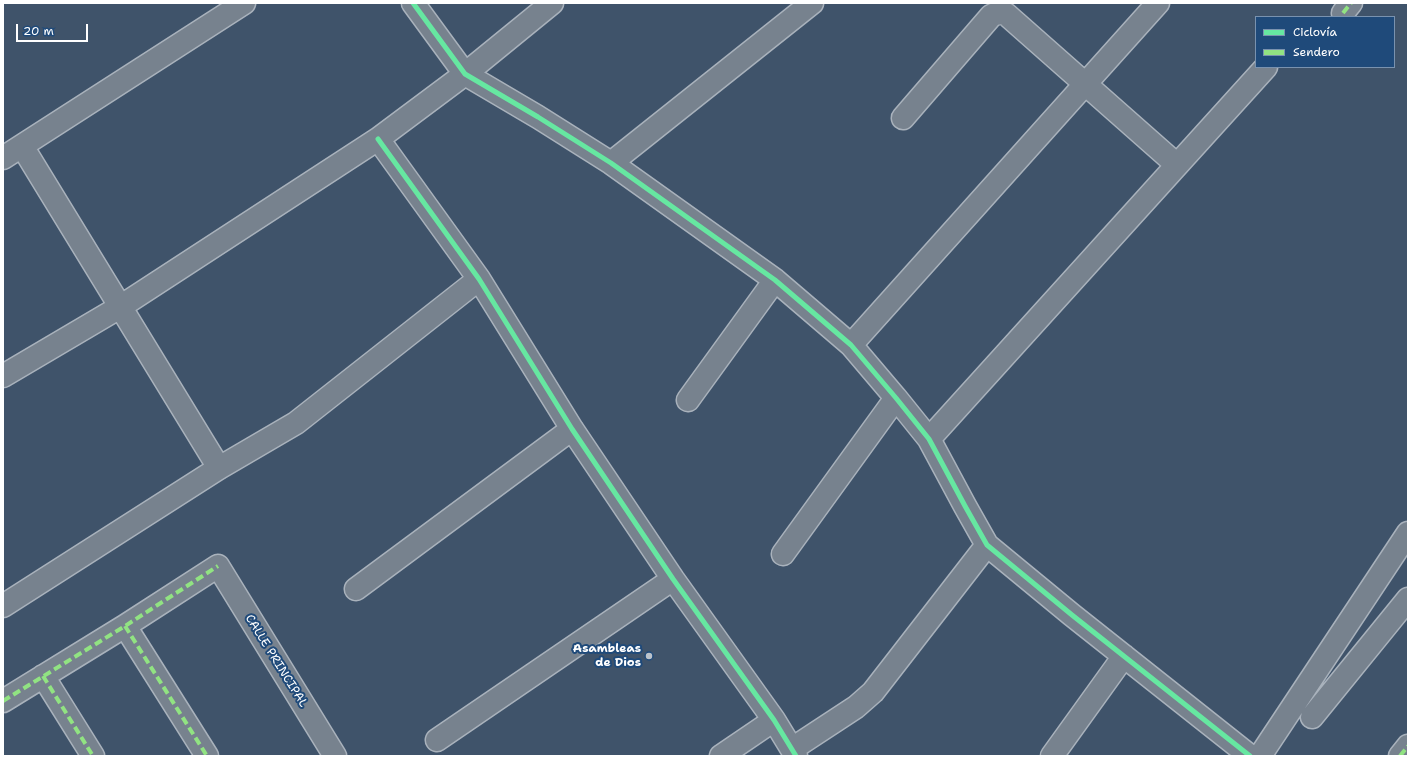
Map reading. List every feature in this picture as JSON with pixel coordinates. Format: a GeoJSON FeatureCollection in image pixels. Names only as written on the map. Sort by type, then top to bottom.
{"type":"FeatureCollection","features":[{"type":"Feature","properties":{"kind":"street"},"geometry":{"type":"LineString","coordinates":[[3,158],[244,3]]}},
{"type":"Feature","properties":{"kind":"street"},"geometry":{"type":"LineString","coordinates":[[413,3],[465,74],[538,117],[611,164],[775,280],[851,346],[929,439],[987,544],[1124,656],[1250,756]]}},
{"type":"Feature","properties":{"kind":"street"},"geometry":{"type":"LineString","coordinates":[[3,376],[120,307],[378,139],[465,74],[552,3]]}},
{"type":"Feature","properties":{"kind":"street"},"geometry":{"type":"LineString","coordinates":[[611,164],[812,3]]}},
{"type":"Feature","properties":{"kind":"street"},"geometry":{"type":"LineString","coordinates":[[851,346],[1158,3]]}},
{"type":"Feature","properties":{"kind":"street"},"geometry":{"type":"LineString","coordinates":[[903,118],[991,16],[998,13],[1006,14],[1177,165]]}},
{"type":"Feature","properties":{"kind":"street"},"geometry":{"type":"LineString","coordinates":[[929,439],[1265,68]]}},
{"type":"Feature","properties":{"kind":"street"},"geometry":{"type":"LineString","coordinates":[[378,139],[479,279],[572,429],[673,579],[774,720],[794,753],[856,707],[873,692],[987,544]]}},
{"type":"Feature","properties":{"kind":"street"},"geometry":{"type":"LineString","coordinates":[[22,146],[219,468]]}},
{"type":"Feature","properties":{"kind":"street"},"geometry":{"type":"LineString","coordinates":[[3,606],[219,468],[296,423],[479,279]]}},
{"type":"Feature","properties":{"kind":"street"},"geometry":{"type":"LineString","coordinates":[[688,400],[775,280]]}},
{"type":"Feature","properties":{"kind":"street"},"geometry":{"type":"LineString","coordinates":[[783,554],[896,398]]}},
{"type":"Feature","properties":{"kind":"street"},"geometry":{"type":"LineString","coordinates":[[356,588],[572,429]]}},
{"type":"Feature","properties":{"kind":"street"},"geometry":{"type":"LineString","coordinates":[[1260,756],[1408,533]]}},
{"type":"Feature","properties":{"kind":"street","name":"CALLE PRINCIPAL"},"geometry":{"type":"LineString","coordinates":[[125,626],[218,566],[335,756]]}},
{"type":"Feature","properties":{"kind":"street"},"geometry":{"type":"LineString","coordinates":[[437,740],[673,579]]}},
{"type":"Feature","properties":{"kind":"street"},"geometry":{"type":"LineString","coordinates":[[1312,717],[1408,599]]}},
{"type":"Feature","properties":{"kind":"street"},"geometry":{"type":"LineString","coordinates":[[3,701],[125,626],[207,756]]}},
{"type":"Feature","properties":{"kind":"street"},"geometry":{"type":"LineString","coordinates":[[1052,756],[1124,656]]}},
{"type":"Feature","properties":{"kind":"street"},"geometry":{"type":"LineString","coordinates":[[43,676],[93,756]]}},
{"type":"Feature","properties":{"kind":"street"},"geometry":{"type":"LineString","coordinates":[[721,756],[774,720]]}},
{"type":"Feature","properties":{"kind":"street"},"geometry":{"type":"LineString","coordinates":[[1400,756],[1408,746]]}},
{"type":"Feature","properties":{"kind":"marked path"},"geometry":{"type":"LineString","coordinates":[[1343,13],[1351,3]]}},
{"type":"Feature","properties":{"kind":"marked path"},"geometry":{"type":"LineString","coordinates":[[3,701],[125,626],[218,566]]}},
{"type":"Feature","properties":{"kind":"marked path"},"geometry":{"type":"LineString","coordinates":[[125,626],[207,756]]}},
{"type":"Feature","properties":{"kind":"marked path"},"geometry":{"type":"LineString","coordinates":[[43,676],[93,756]]}},
{"type":"Feature","properties":{"kind":"marked path"},"geometry":{"type":"LineString","coordinates":[[1400,756],[1408,746]]}},
{"type":"Feature","properties":{"kind":"cycle path"},"geometry":{"type":"LineString","coordinates":[[413,3],[465,74],[538,117],[611,163],[775,280],[851,345],[929,439],[987,545],[1072,615],[1250,756]]}},
{"type":"Feature","properties":{"kind":"cycle path"},"geometry":{"type":"LineString","coordinates":[[378,139],[479,279],[572,429],[673,579],[774,720],[796,756]]}},
{"type":"Feature","properties":{"kind":"place","name":"Asambleas de Dios"},"geometry":{"type":"Point","coordinates":[649,656]}}]}
